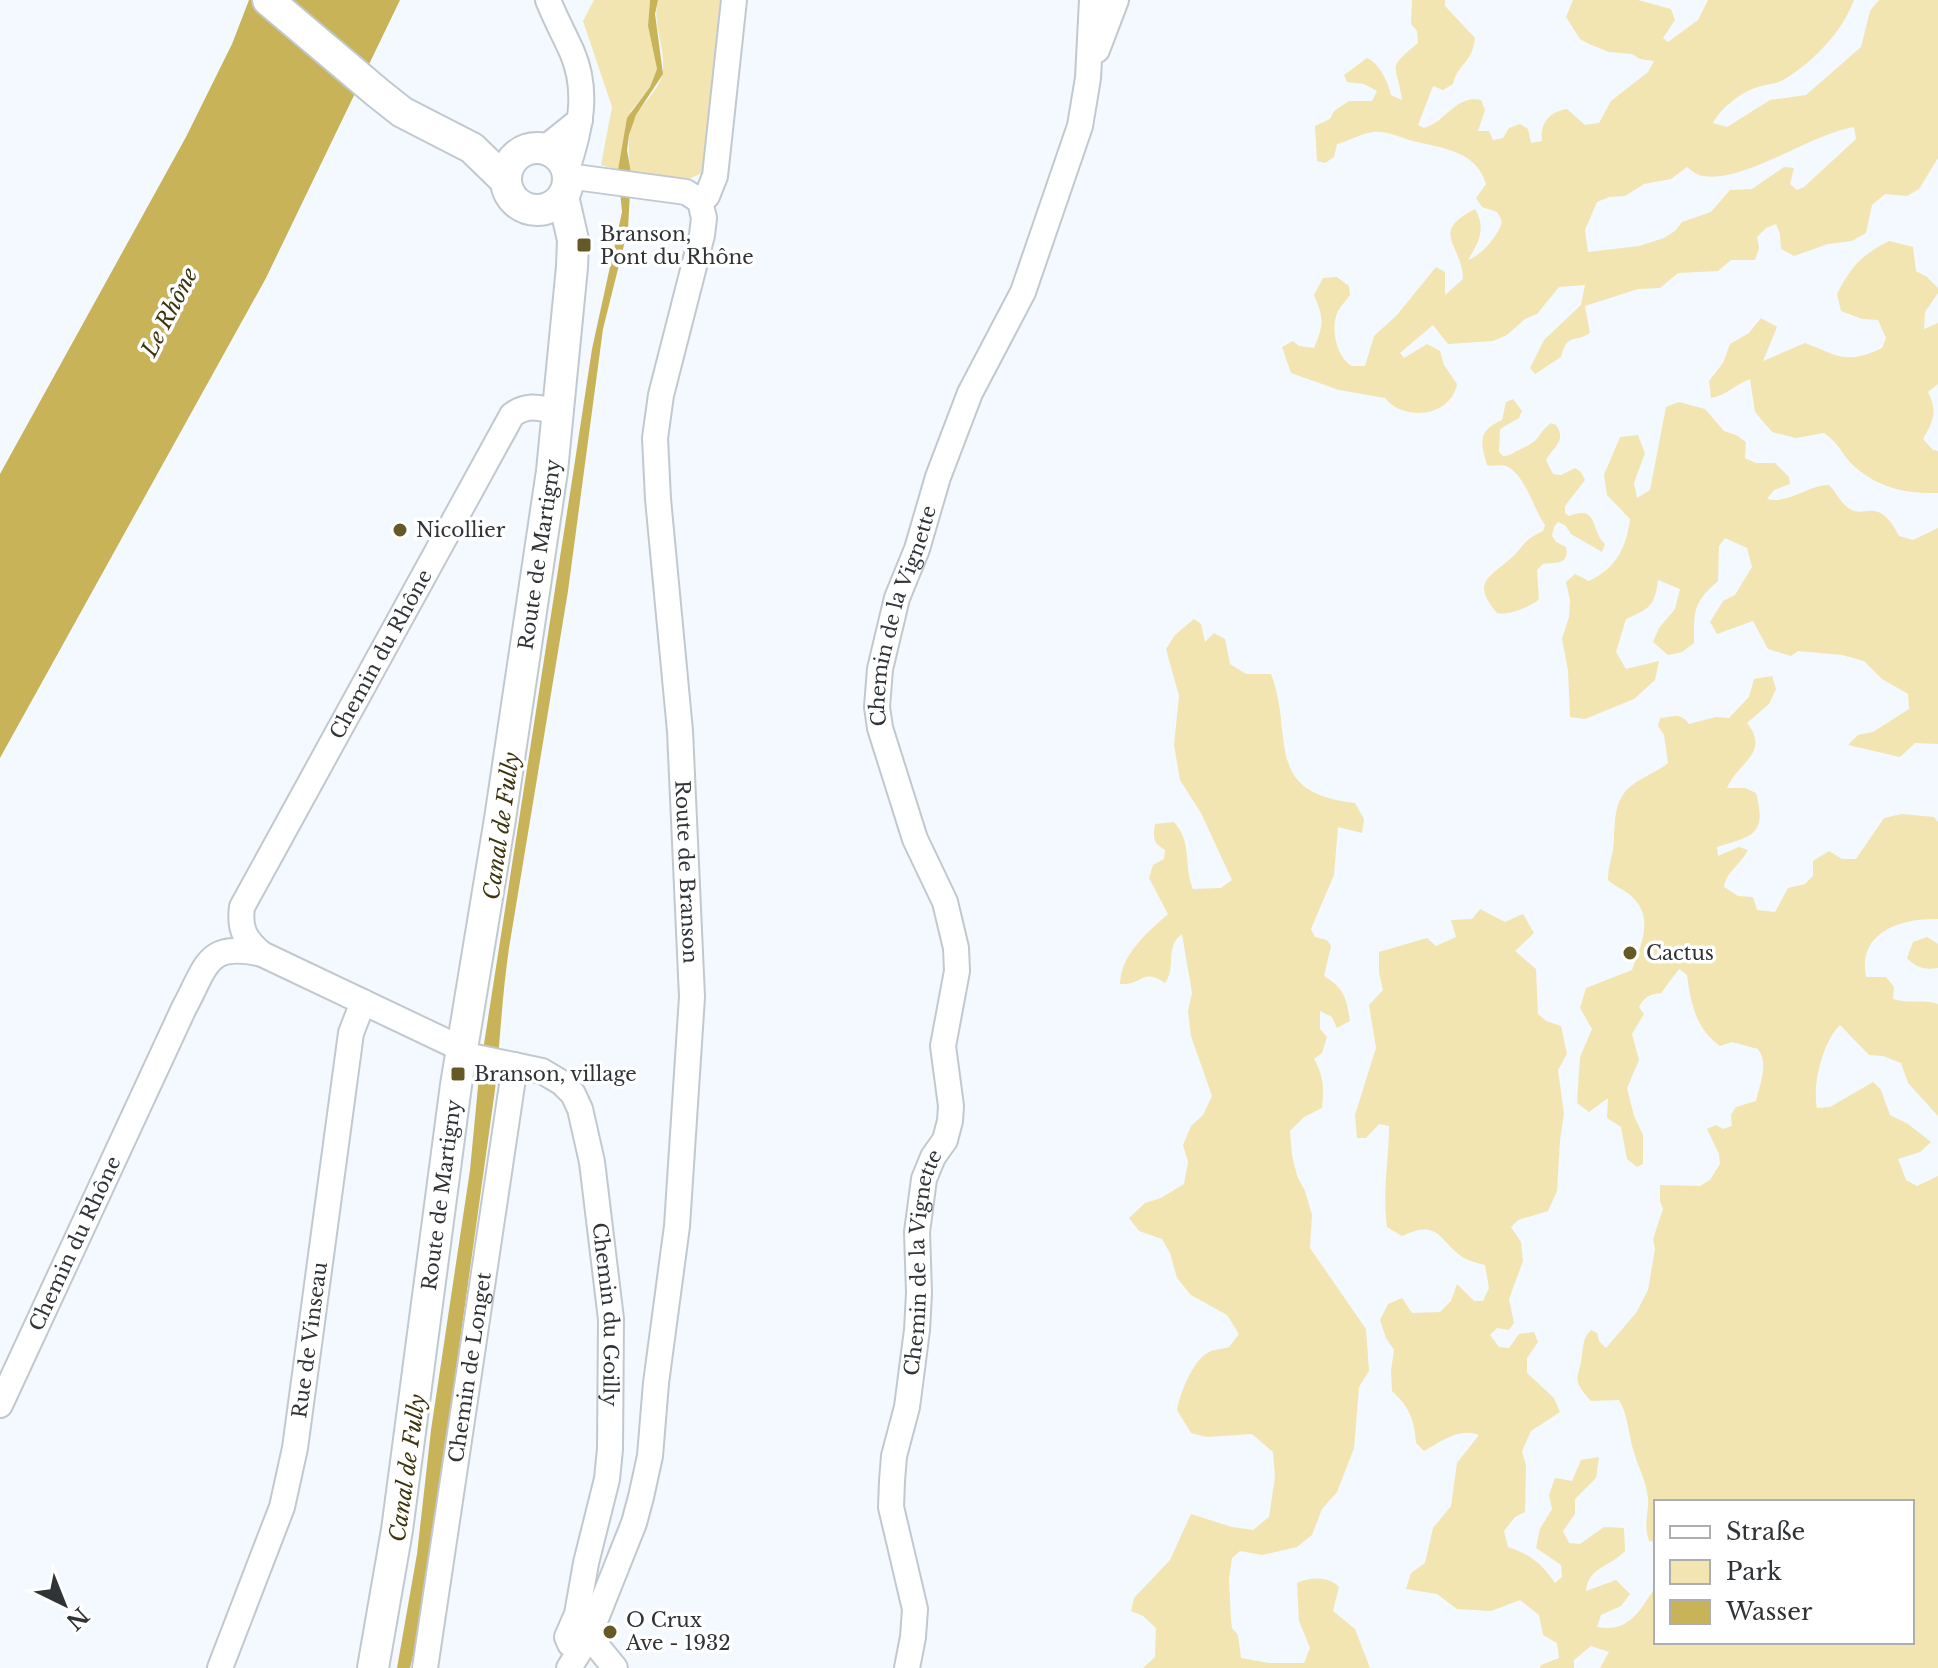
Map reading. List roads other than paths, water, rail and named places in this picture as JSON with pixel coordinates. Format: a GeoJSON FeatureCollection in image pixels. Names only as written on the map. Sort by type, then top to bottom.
{"type":"FeatureCollection","features":[{"type":"Feature","properties":{"kind":"main road"},"geometry":{"type":"LineString","coordinates":[[268,0],[402,112],[472,148],[506,181],[514,200],[532,210],[572,247]]}},
{"type":"Feature","properties":{"kind":"main road"},"geometry":{"type":"LineString","coordinates":[[472,148],[533,150],[559,156],[573,180],[549,207],[532,210]]}},
{"type":"Feature","properties":{"kind":"main road"},"geometry":{"type":"LineString","coordinates":[[506,181],[509,164],[533,150]]}},
{"type":"Feature","properties":{"kind":"main road","name":"Route de Martigny"},"geometry":{"type":"LineString","coordinates":[[373,1668],[397,1530],[539,563],[567,333],[573,180]]}},
{"type":"Feature","properties":{"kind":"street"},"geometry":{"type":"LineString","coordinates":[[548,0],[577,67],[582,96],[573,180],[686,192],[700,201],[707,196],[715,176],[734,0]]}},
{"type":"Feature","properties":{"kind":"street","name":"Chemin de la Vignette"},"geometry":{"type":"LineString","coordinates":[[907,1668],[915,1609],[891,1507],[892,1481],[894,1456],[907,1407],[917,1330],[917,1232],[924,1179],[933,1157],[945,1140],[950,1121],[943,1046],[957,971],[956,948],[945,902],[915,839],[880,728],[877,707],[880,669],[897,598],[917,549],[938,477],[970,393],[1023,292],[1080,126],[1088,78],[1092,0]]}},
{"type":"Feature","properties":{"kind":"street"},"geometry":{"type":"LineString","coordinates":[[1088,78],[1116,0]]}},
{"type":"Feature","properties":{"kind":"street"},"geometry":{"type":"LineString","coordinates":[[533,150],[580,120]]}},
{"type":"Feature","properties":{"kind":"street","name":"Route de Branson"},"geometry":{"type":"LineString","coordinates":[[579,1651],[634,1523],[646,1474],[677,1226],[692,997],[680,731],[655,438],[661,395],[702,235],[704,218],[700,201]]}},
{"type":"Feature","properties":{"kind":"street","name":"Chemin du Rhône"},"geometry":{"type":"LineString","coordinates":[[262,954],[242,931],[241,912],[246,896],[512,415],[521,408],[531,406],[559,412]]}},
{"type":"Feature","properties":{"kind":"street","name":"Chemin du Rhône"},"geometry":{"type":"LineString","coordinates":[[0,1405],[184,1008],[208,965],[225,950],[262,954]]}},
{"type":"Feature","properties":{"kind":"street","name":"Chemin du Goilly"},"geometry":{"type":"LineString","coordinates":[[262,954],[466,1053],[548,1075],[562,1083],[576,1102],[592,1162],[607,1271],[612,1362],[607,1479],[577,1614],[567,1637],[579,1651]]}},
{"type":"Feature","properties":{"kind":"street","name":"Rue de Vinseau"},"geometry":{"type":"LineString","coordinates":[[224,1667],[282,1507],[295,1448],[351,1033],[363,1002]]}},
{"type":"Feature","properties":{"kind":"street","name":"Chemin de Longet"},"geometry":{"type":"LineString","coordinates":[[425,1668],[511,1064]]}},
{"type":"Feature","properties":{"kind":"street"},"geometry":{"type":"LineString","coordinates":[[579,1651],[615,1668]]}},
{"type":"Feature","properties":{"kind":"water","name":"Le Rhône"},"geometry":{"type":"Polygon","coordinates":[[[249,0],[400,0],[266,278],[0,758],[0,474],[186,137],[232,44],[249,0]]]}},
{"type":"Feature","properties":{"kind":"water","name":"Canal de Fully"},"geometry":{"type":"Polygon","coordinates":[[[650,0],[658,0],[655,14],[663,74],[636,115],[629,135],[627,150],[631,173],[628,229],[603,329],[568,591],[509,948],[495,1090],[420,1628],[410,1668],[397,1668],[417,1554],[431,1430],[470,1170],[479,1076],[592,349],[622,212],[618,170],[627,118],[650,87],[657,69],[648,26],[650,0]]]}},
{"type":"Feature","properties":{"kind":"place","name":"Branson, Pont du Rhône"},"geometry":{"type":"Point","coordinates":[584,245]}},
{"type":"Feature","properties":{"kind":"place","name":"Nicollier"},"geometry":{"type":"Point","coordinates":[400,530]}},
{"type":"Feature","properties":{"kind":"place","name":"Cactus"},"geometry":{"type":"Point","coordinates":[1630,953]}},
{"type":"Feature","properties":{"kind":"place","name":"Branson, village"},"geometry":{"type":"Point","coordinates":[458,1074]}},
{"type":"Feature","properties":{"kind":"place","name":"O Crux Ave - 1932"},"geometry":{"type":"Point","coordinates":[610,1632]}}]}
